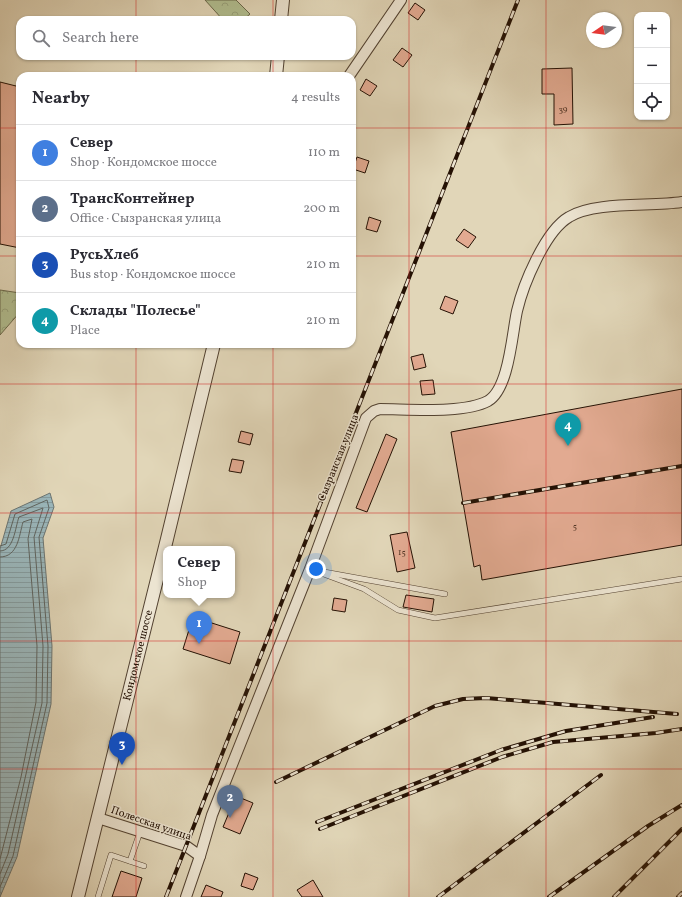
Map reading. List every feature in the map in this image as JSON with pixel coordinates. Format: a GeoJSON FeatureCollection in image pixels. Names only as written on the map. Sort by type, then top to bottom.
{"type":"FeatureCollection","features":[{"type":"Feature","properties":{"kind":"street"},"geometry":{"type":"LineString","coordinates":[[281,16],[283,0]]}},
{"type":"Feature","properties":{"kind":"street"},"geometry":{"type":"LineString","coordinates":[[352,72],[401,0]]}},
{"type":"Feature","properties":{"kind":"street"},"geometry":{"type":"LineString","coordinates":[[276,72],[278,60]]}},
{"type":"Feature","properties":{"kind":"street","name":"Сызранская улица"},"geometry":{"type":"LineString","coordinates":[[200,856],[214,808],[310,569],[360,432],[370,414],[380,409],[442,409],[467,407],[487,401],[496,395],[507,364],[517,309],[532,267],[548,240],[568,217],[583,211],[622,206],[682,202]]}},
{"type":"Feature","properties":{"kind":"street","name":"Кондомское шоссе"},"geometry":{"type":"LineString","coordinates":[[165,546],[213,348]]}},
{"type":"Feature","properties":{"kind":"street","name":"Кондомское шоссе"},"geometry":{"type":"LineString","coordinates":[[78,897],[163,552]]}},
{"type":"Feature","properties":{"kind":"street","name":"Полесская улица"},"geometry":{"type":"LineString","coordinates":[[98,818],[186,846],[200,856],[186,897]]}},
{"type":"Feature","properties":{"kind":"lane"},"geometry":{"type":"LineString","coordinates":[[310,569],[364,589],[398,610],[435,618],[682,579]]}},
{"type":"Feature","properties":{"kind":"lane"},"geometry":{"type":"LineString","coordinates":[[310,569],[445,594]]}},
{"type":"Feature","properties":{"kind":"lane"},"geometry":{"type":"LineString","coordinates":[[130,861],[140,832]]}},
{"type":"Feature","properties":{"kind":"lane"},"geometry":{"type":"LineString","coordinates":[[98,897],[111,855],[144,866]]}},
{"type":"Feature","properties":{"kind":"green space"},"geometry":{"type":"Polygon","coordinates":[[[205,0],[236,0],[250,14],[248,16],[219,16],[205,0]]]}},
{"type":"Feature","properties":{"kind":"green space"},"geometry":{"type":"Polygon","coordinates":[[[0,290],[16,292],[16,317],[0,335],[0,290]]]}},
{"type":"Feature","properties":{"kind":"water"},"geometry":{"type":"Polygon","coordinates":[[[50,493],[54,507],[43,538],[52,646],[51,704],[17,857],[0,897],[0,549],[11,511],[50,493]]]}},
{"type":"Feature","properties":{"kind":"building"},"geometry":{"type":"Polygon","coordinates":[[[415,3],[425,10],[418,20],[408,13],[415,3]]]}},
{"type":"Feature","properties":{"kind":"building"},"geometry":{"type":"Polygon","coordinates":[[[402,48],[412,55],[403,67],[393,60],[402,48]]]}},
{"type":"Feature","properties":{"kind":"building"},"geometry":{"type":"Polygon","coordinates":[[[572,68],[573,124],[554,125],[554,94],[542,94],[542,69],[572,68]]]}},
{"type":"Feature","properties":{"kind":"building"},"geometry":{"type":"Polygon","coordinates":[[[366,79],[377,86],[370,96],[360,90],[366,79]]]}},
{"type":"Feature","properties":{"kind":"building"},"geometry":{"type":"Polygon","coordinates":[[[0,82],[16,86],[16,247],[0,244],[0,82]]]}},
{"type":"Feature","properties":{"kind":"building"},"geometry":{"type":"Polygon","coordinates":[[[357,157],[369,161],[365,173],[356,170],[357,157]]]}},
{"type":"Feature","properties":{"kind":"building"},"geometry":{"type":"Polygon","coordinates":[[[369,217],[381,221],[377,232],[366,229],[369,217]]]}},
{"type":"Feature","properties":{"kind":"building"},"geometry":{"type":"Polygon","coordinates":[[[464,229],[476,237],[468,248],[456,240],[464,229]]]}},
{"type":"Feature","properties":{"kind":"building"},"geometry":{"type":"Polygon","coordinates":[[[445,296],[458,301],[453,314],[440,309],[445,296]]]}},
{"type":"Feature","properties":{"kind":"building"},"geometry":{"type":"Polygon","coordinates":[[[423,354],[426,367],[414,370],[411,357],[423,354]]]}},
{"type":"Feature","properties":{"kind":"building"},"geometry":{"type":"Polygon","coordinates":[[[433,380],[435,394],[422,395],[420,381],[433,380]]]}},
{"type":"Feature","properties":{"kind":"building"},"geometry":{"type":"Polygon","coordinates":[[[682,389],[682,545],[482,580],[480,565],[474,567],[451,432],[682,389]]]}},
{"type":"Feature","properties":{"kind":"building"},"geometry":{"type":"Polygon","coordinates":[[[241,431],[253,434],[250,445],[238,442],[241,431]]]}},
{"type":"Feature","properties":{"kind":"building"},"geometry":{"type":"Polygon","coordinates":[[[386,434],[397,439],[367,512],[356,508],[386,434]]]}},
{"type":"Feature","properties":{"kind":"building"},"geometry":{"type":"Polygon","coordinates":[[[232,459],[244,461],[241,473],[229,471],[232,459]]]}},
{"type":"Feature","properties":{"kind":"building"},"geometry":{"type":"Polygon","coordinates":[[[407,532],[415,568],[397,572],[390,535],[407,532]]]}},
{"type":"Feature","properties":{"kind":"building"},"geometry":{"type":"Polygon","coordinates":[[[406,595],[434,599],[432,612],[403,607],[406,595]]]}},
{"type":"Feature","properties":{"kind":"building"},"geometry":{"type":"Polygon","coordinates":[[[334,598],[347,600],[345,612],[332,610],[334,598]]]}},
{"type":"Feature","properties":{"kind":"building"},"geometry":{"type":"Polygon","coordinates":[[[193,617],[240,632],[230,664],[183,649],[193,617]]]}},
{"type":"Feature","properties":{"kind":"building"},"geometry":{"type":"Polygon","coordinates":[[[236,796],[253,803],[240,834],[223,827],[236,796]]]}},
{"type":"Feature","properties":{"kind":"building"},"geometry":{"type":"Polygon","coordinates":[[[121,871],[142,878],[136,897],[112,897],[121,871]]]}},
{"type":"Feature","properties":{"kind":"building"},"geometry":{"type":"Polygon","coordinates":[[[245,873],[258,878],[253,890],[241,886],[245,873]]]}},
{"type":"Feature","properties":{"kind":"building"},"geometry":{"type":"Polygon","coordinates":[[[313,880],[323,897],[302,897],[297,890],[313,880]]]}},
{"type":"Feature","properties":{"kind":"building"},"geometry":{"type":"Polygon","coordinates":[[[206,885],[223,892],[221,897],[201,897],[206,885]]]}},
{"type":"Feature","properties":{"kind":"railway"},"geometry":{"type":"LineString","coordinates":[[166,897],[518,0]]}},
{"type":"Feature","properties":{"kind":"railway"},"geometry":{"type":"LineString","coordinates":[[463,503],[682,466]]}},
{"type":"Feature","properties":{"kind":"railway"},"geometry":{"type":"LineString","coordinates":[[276,782],[435,706],[463,699],[486,698],[677,714]]}},
{"type":"Feature","properties":{"kind":"railway"},"geometry":{"type":"LineString","coordinates":[[317,822],[501,750],[566,731],[653,717]]}},
{"type":"Feature","properties":{"kind":"railway"},"geometry":{"type":"LineString","coordinates":[[320,829],[502,757],[553,742],[656,733],[682,729]]}},
{"type":"Feature","properties":{"kind":"railway"},"geometry":{"type":"LineString","coordinates":[[438,897],[601,775]]}},
{"type":"Feature","properties":{"kind":"railway"},"geometry":{"type":"LineString","coordinates":[[549,897],[648,826],[682,805]]}},
{"type":"Feature","properties":{"kind":"railway"},"geometry":{"type":"LineString","coordinates":[[614,897],[682,829]]}},
{"type":"Feature","properties":{"kind":"railway"},"geometry":{"type":"LineString","coordinates":[[678,897],[682,893]]}},
{"type":"Feature","properties":{"kind":"place","name":"Склады \"Полесье\""},"geometry":{"type":"Point","coordinates":[568,446]}},
{"type":"Feature","properties":{"kind":"place","name":"Север"},"geometry":{"type":"Point","coordinates":[199,644]}},
{"type":"Feature","properties":{"kind":"place","name":"РусьХлеб"},"geometry":{"type":"Point","coordinates":[122,765]}},
{"type":"Feature","properties":{"kind":"place","name":"ТрансКонтейнер"},"geometry":{"type":"Point","coordinates":[230,818]}}]}
